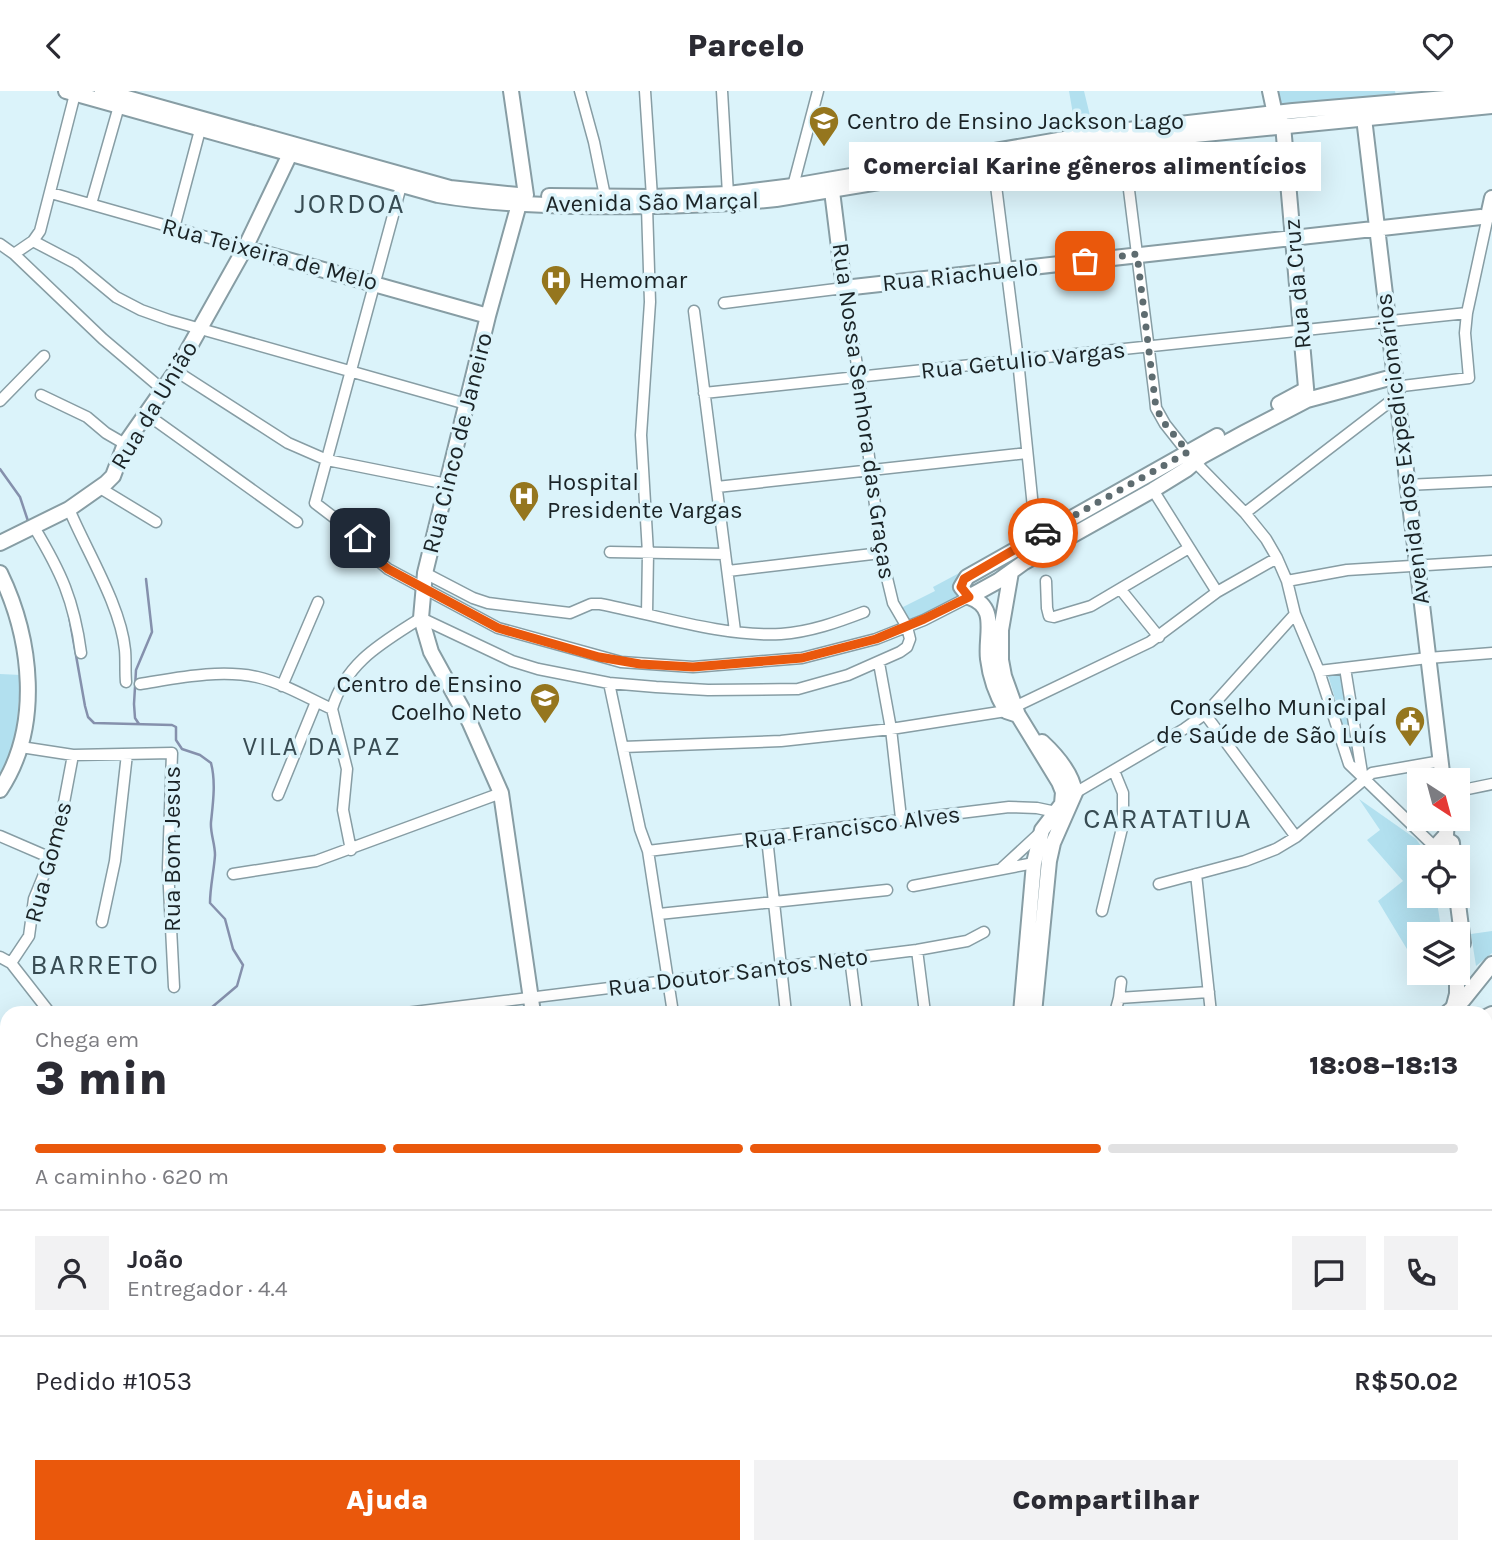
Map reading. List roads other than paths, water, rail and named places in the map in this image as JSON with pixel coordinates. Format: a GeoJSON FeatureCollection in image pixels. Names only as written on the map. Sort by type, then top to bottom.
{"type":"FeatureCollection","features":[{"type":"Feature","properties":{"kind":"street"},"geometry":{"type":"LineString","coordinates":[[103,91],[450,188],[520,198]]}},
{"type":"Feature","properties":{"kind":"street"},"geometry":{"type":"LineString","coordinates":[[505,91],[520,198]]}},
{"type":"Feature","properties":{"kind":"street"},"geometry":{"type":"LineString","coordinates":[[511,91],[520,198]]}},
{"type":"Feature","properties":{"kind":"street"},"geometry":{"type":"LineString","coordinates":[[580,91],[605,196]]}},
{"type":"Feature","properties":{"kind":"street"},"geometry":{"type":"LineString","coordinates":[[645,91],[650,202],[650,302],[640,435],[648,553],[648,614]]}},
{"type":"Feature","properties":{"kind":"street"},"geometry":{"type":"LineString","coordinates":[[722,91],[728,194]]}},
{"type":"Feature","properties":{"kind":"street"},"geometry":{"type":"LineString","coordinates":[[793,185],[818,91]]}},
{"type":"Feature","properties":{"kind":"street","name":"Rua da Cruz"},"geometry":{"type":"LineString","coordinates":[[1270,91],[1279,120],[1293,237],[1306,395]]}},
{"type":"Feature","properties":{"kind":"street"},"geometry":{"type":"LineString","coordinates":[[14,254],[33,241],[40,231],[51,193],[70,92],[401,186],[475,202],[520,198]]}},
{"type":"Feature","properties":{"kind":"street","name":"Avenida São Marçal"},"geometry":{"type":"LineString","coordinates":[[520,198],[725,205],[832,191],[993,162],[1279,120],[1404,96],[1492,94]]}},
{"type":"Feature","properties":{"kind":"street"},"geometry":{"type":"LineString","coordinates":[[91,204],[119,106]]}},
{"type":"Feature","properties":{"kind":"street","name":"Avenida São Marçal"},"geometry":{"type":"LineString","coordinates":[[520,198],[605,196],[650,202],[793,185],[1094,134],[1279,120],[1364,118],[1492,106]]}},
{"type":"Feature","properties":{"kind":"street","name":"Avenida dos Expedicionários"},"geometry":{"type":"LineString","coordinates":[[1364,118],[1386,322],[1442,768]]}},
{"type":"Feature","properties":{"kind":"street"},"geometry":{"type":"LineString","coordinates":[[174,228],[200,130]]}},
{"type":"Feature","properties":{"kind":"street"},"geometry":{"type":"LineString","coordinates":[[1123,142],[1156,408],[1191,457],[1245,513],[1277,558],[1287,581],[1295,614],[1319,671],[1349,764],[1400,814],[1441,845]]}},
{"type":"Feature","properties":{"kind":"street","name":"Rua da União"},"geometry":{"type":"LineString","coordinates":[[0,543],[69,509],[113,476],[125,444],[176,371],[245,248],[290,154]]}},
{"type":"Feature","properties":{"kind":"street"},"geometry":{"type":"LineString","coordinates":[[993,162],[1018,360],[1036,537]]}},
{"type":"Feature","properties":{"kind":"street"},"geometry":{"type":"LineString","coordinates":[[401,186],[315,503],[353,531],[370,554],[388,569],[473,599],[570,613],[591,604],[600,604],[736,631],[780,634],[834,623],[864,612]]}},
{"type":"Feature","properties":{"kind":"street","name":"Rua Nossa Senhora das Graças"},"geometry":{"type":"LineString","coordinates":[[832,191],[881,553],[893,603],[906,627]]}},
{"type":"Feature","properties":{"kind":"street","name":"Rua Teixeira de Melo"},"geometry":{"type":"LineString","coordinates":[[51,193],[488,316]]}},
{"type":"Feature","properties":{"kind":"street","name":"Rua Cinco de Janeiro"},"geometry":{"type":"LineString","coordinates":[[520,198],[488,316],[424,580],[421,618],[431,652],[470,723],[501,793],[532,1006]]}},
{"type":"Feature","properties":{"kind":"street"},"geometry":{"type":"LineString","coordinates":[[1026,1006],[1047,869],[1065,804],[1061,786],[1030,733],[1000,699],[988,659],[987,612],[978,600],[969,597],[961,587],[964,579],[1036,537],[1306,395],[1468,379],[1467,313],[1484,216],[1492,198]]}},
{"type":"Feature","properties":{"kind":"street","name":"Rua Riachuelo"},"geometry":{"type":"LineString","coordinates":[[724,303],[1484,216]]}},
{"type":"Feature","properties":{"kind":"street"},"geometry":{"type":"LineString","coordinates":[[33,241],[75,263],[116,297],[141,310],[199,329],[466,404]]}},
{"type":"Feature","properties":{"kind":"street"},"geometry":{"type":"LineString","coordinates":[[0,244],[162,389]]}},
{"type":"Feature","properties":{"kind":"street"},"geometry":{"type":"LineString","coordinates":[[694,311],[736,631]]}},
{"type":"Feature","properties":{"kind":"street","name":"Rua Getulio Vargas"},"geometry":{"type":"LineString","coordinates":[[704,393],[1467,313]]}},
{"type":"Feature","properties":{"kind":"street"},"geometry":{"type":"LineString","coordinates":[[0,401],[44,356]]}},
{"type":"Feature","properties":{"kind":"street"},"geometry":{"type":"LineString","coordinates":[[176,371],[288,443],[327,460],[447,484]]}},
{"type":"Feature","properties":{"kind":"street"},"geometry":{"type":"LineString","coordinates":[[0,383],[10,391]]}},
{"type":"Feature","properties":{"kind":"street"},"geometry":{"type":"LineString","coordinates":[[1245,513],[1394,387]]}},
{"type":"Feature","properties":{"kind":"street"},"geometry":{"type":"LineString","coordinates":[[41,395],[87,417],[125,444]]}},
{"type":"Feature","properties":{"kind":"street"},"geometry":{"type":"LineString","coordinates":[[145,413],[297,522]]}},
{"type":"Feature","properties":{"kind":"street"},"geometry":{"type":"LineString","coordinates":[[717,487],[1027,453]]}},
{"type":"Feature","properties":{"kind":"street"},"geometry":{"type":"LineString","coordinates":[[424,580],[498,628],[599,657],[693,667],[802,658],[876,639],[969,597],[1023,563],[1153,490],[1191,457]]}},
{"type":"Feature","properties":{"kind":"street"},"geometry":{"type":"LineString","coordinates":[[1406,485],[1492,481]]}},
{"type":"Feature","properties":{"kind":"street"},"geometry":{"type":"LineString","coordinates":[[100,488],[156,523]]}},
{"type":"Feature","properties":{"kind":"street"},"geometry":{"type":"LineString","coordinates":[[1153,490],[1217,592]]}},
{"type":"Feature","properties":{"kind":"street"},"geometry":{"type":"LineString","coordinates":[[69,509],[90,552],[120,629],[125,648],[126,682]]}},
{"type":"Feature","properties":{"kind":"street"},"geometry":{"type":"LineString","coordinates":[[31,528],[65,583],[75,614],[81,653]]}},
{"type":"Feature","properties":{"kind":"street"},"geometry":{"type":"LineString","coordinates":[[1046,581],[1047,608],[1052,617],[1091,606],[1189,548]]}},
{"type":"Feature","properties":{"kind":"street"},"geometry":{"type":"LineString","coordinates":[[610,552],[725,554]]}},
{"type":"Feature","properties":{"kind":"street"},"geometry":{"type":"LineString","coordinates":[[728,571],[881,553]]}},
{"type":"Feature","properties":{"kind":"street"},"geometry":{"type":"LineString","coordinates":[[623,747],[781,741],[891,729],[1013,711],[1159,637],[1217,592],[1277,558]]}},
{"type":"Feature","properties":{"kind":"street"},"geometry":{"type":"LineString","coordinates":[[1287,581],[1347,570],[1492,561]]}},
{"type":"Feature","properties":{"kind":"street"},"geometry":{"type":"LineString","coordinates":[[1011,572],[1002,630],[1001,660],[1013,711]]}},
{"type":"Feature","properties":{"kind":"street"},"geometry":{"type":"LineString","coordinates":[[0,573],[23,639],[28,699],[21,747],[0,790]]}},
{"type":"Feature","properties":{"kind":"street"},"geometry":{"type":"LineString","coordinates":[[1121,590],[1159,637]]}},
{"type":"Feature","properties":{"kind":"street"},"geometry":{"type":"LineString","coordinates":[[282,686],[318,602]]}},
{"type":"Feature","properties":{"kind":"street"},"geometry":{"type":"LineString","coordinates":[[1002,869],[1065,804],[1205,714],[1295,614]]}},
{"type":"Feature","properties":{"kind":"street"},"geometry":{"type":"LineString","coordinates":[[351,850],[343,810],[347,769],[332,709],[341,684],[359,661],[421,618],[512,660],[549,672],[609,683],[708,690],[798,689],[825,683],[879,663],[907,647],[910,639],[906,627]]}},
{"type":"Feature","properties":{"kind":"street"},"geometry":{"type":"LineString","coordinates":[[1319,671],[1492,653]]}},
{"type":"Feature","properties":{"kind":"street"},"geometry":{"type":"LineString","coordinates":[[879,663],[891,729],[901,818]]}},
{"type":"Feature","properties":{"kind":"street"},"geometry":{"type":"LineString","coordinates":[[1346,668],[1363,779]]}},
{"type":"Feature","properties":{"kind":"street"},"geometry":{"type":"LineString","coordinates":[[140,684],[219,674],[257,677],[332,709]]}},
{"type":"Feature","properties":{"kind":"street"},"geometry":{"type":"LineString","coordinates":[[609,683],[640,829],[648,851],[672,1006]]}},
{"type":"Feature","properties":{"kind":"street"},"geometry":{"type":"LineString","coordinates":[[278,795],[316,702]]}},
{"type":"Feature","properties":{"kind":"street"},"geometry":{"type":"LineString","coordinates":[[1205,714],[1296,837]]}},
{"type":"Feature","properties":{"kind":"street"},"geometry":{"type":"LineString","coordinates":[[21,747],[73,755],[127,754],[116,861],[102,922]]}},
{"type":"Feature","properties":{"kind":"street","name":"Rua Bom Jesus"},"geometry":{"type":"LineString","coordinates":[[127,754],[172,753],[168,868],[174,987]]}},
{"type":"Feature","properties":{"kind":"street","name":"Rua Gomes"},"geometry":{"type":"LineString","coordinates":[[12,963],[29,936],[34,899],[59,834],[73,755]]}},
{"type":"Feature","properties":{"kind":"street"},"geometry":{"type":"LineString","coordinates":[[1159,884],[1266,854],[1296,837],[1372,773],[1441,761]]}},
{"type":"Feature","properties":{"kind":"street"},"geometry":{"type":"LineString","coordinates":[[1102,911],[1123,824],[1124,793],[1114,771]]}},
{"type":"Feature","properties":{"kind":"street"},"geometry":{"type":"LineString","coordinates":[[1470,789],[1492,784]]}},
{"type":"Feature","properties":{"kind":"street"},"geometry":{"type":"LineString","coordinates":[[233,874],[316,861],[501,793]]}},
{"type":"Feature","properties":{"kind":"street","name":"Rua Francisco Alves"},"geometry":{"type":"LineString","coordinates":[[648,851],[767,838],[901,818],[1065,804]]}},
{"type":"Feature","properties":{"kind":"street"},"geometry":{"type":"LineString","coordinates":[[1025,1006],[1034,863],[1042,830]]}},
{"type":"Feature","properties":{"kind":"street"},"geometry":{"type":"LineString","coordinates":[[767,838],[785,1006]]}},
{"type":"Feature","properties":{"kind":"street"},"geometry":{"type":"LineString","coordinates":[[2,840],[51,858]]}},
{"type":"Feature","properties":{"kind":"street"},"geometry":{"type":"LineString","coordinates":[[913,886],[1034,863]]}},
{"type":"Feature","properties":{"kind":"street"},"geometry":{"type":"LineString","coordinates":[[1196,874],[1210,1006]]}},
{"type":"Feature","properties":{"kind":"street"},"geometry":{"type":"LineString","coordinates":[[659,914],[887,890]]}},
{"type":"Feature","properties":{"kind":"street","name":"Rua Doutor Santos Neto"},"geometry":{"type":"LineString","coordinates":[[465,1006],[917,950],[967,941],[984,932]]}},
{"type":"Feature","properties":{"kind":"street"},"geometry":{"type":"LineString","coordinates":[[917,950],[924,1006]]}},
{"type":"Feature","properties":{"kind":"street"},"geometry":{"type":"LineString","coordinates":[[0,957],[12,963],[45,1006]]}},
{"type":"Feature","properties":{"kind":"street"},"geometry":{"type":"LineString","coordinates":[[850,958],[856,1006]]}},
{"type":"Feature","properties":{"kind":"street"},"geometry":{"type":"LineString","coordinates":[[1454,1006],[1492,964]]}},
{"type":"Feature","properties":{"kind":"street"},"geometry":{"type":"LineString","coordinates":[[1459,1006],[1492,978]]}},
{"type":"Feature","properties":{"kind":"street"},"geometry":{"type":"LineString","coordinates":[[1117,1006],[1121,982]]}},
{"type":"Feature","properties":{"kind":"street"},"geometry":{"type":"LineString","coordinates":[[1452,1006],[1457,994],[1457,985]]}},
{"type":"Feature","properties":{"kind":"street"},"geometry":{"type":"LineString","coordinates":[[1119,998],[1209,992]]}},
{"type":"Feature","properties":{"kind":"waterway"},"geometry":{"type":"LineString","coordinates":[[0,469],[20,497],[29,524]]}},
{"type":"Feature","properties":{"kind":"waterway"},"geometry":{"type":"LineString","coordinates":[[139,724],[135,718],[134,704],[136,670],[152,632],[146,579]]}},
{"type":"Feature","properties":{"kind":"waterway"},"geometry":{"type":"LineString","coordinates":[[69,616],[88,717],[94,723],[172,725],[176,727],[176,740],[182,749],[200,755],[211,763],[214,793],[211,826],[215,855],[210,903],[225,919],[233,949],[243,965],[237,986],[213,1006]]}},
{"type":"Feature","properties":{"kind":"place","name":"Centro de Ensino Jackson Lago"},"geometry":{"type":"Point","coordinates":[824,148]}},
{"type":"Feature","properties":{"kind":"place","name":"Comercial Karine gêneros alimentícios"},"geometry":{"type":"Point","coordinates":[1085,261]}},
{"type":"Feature","properties":{"kind":"place","name":"Hemomar"},"geometry":{"type":"Point","coordinates":[556,307]}},
{"type":"Feature","properties":{"kind":"place","name":"Hospital Presidente Vargas"},"geometry":{"type":"Point","coordinates":[524,523]}},
{"type":"Feature","properties":{"kind":"place","name":"Centro de Ensino Coelho Neto"},"geometry":{"type":"Point","coordinates":[545,725]}},
{"type":"Feature","properties":{"kind":"place","name":"Conselho Municipal de Saúde de São Luís"},"geometry":{"type":"Point","coordinates":[1410,748]}},
{"type":"Feature","properties":{"kind":"district","name":"JORDOA"},"geometry":{"type":"Point","coordinates":[350,203]}},
{"type":"Feature","properties":{"kind":"district","name":"VILA DA PAZ"},"geometry":{"type":"Point","coordinates":[322,746]}},
{"type":"Feature","properties":{"kind":"district","name":"CARATATIUA"},"geometry":{"type":"Point","coordinates":[1168,818]}},
{"type":"Feature","properties":{"kind":"district","name":"BARRETO"},"geometry":{"type":"Point","coordinates":[95,964]}}]}
